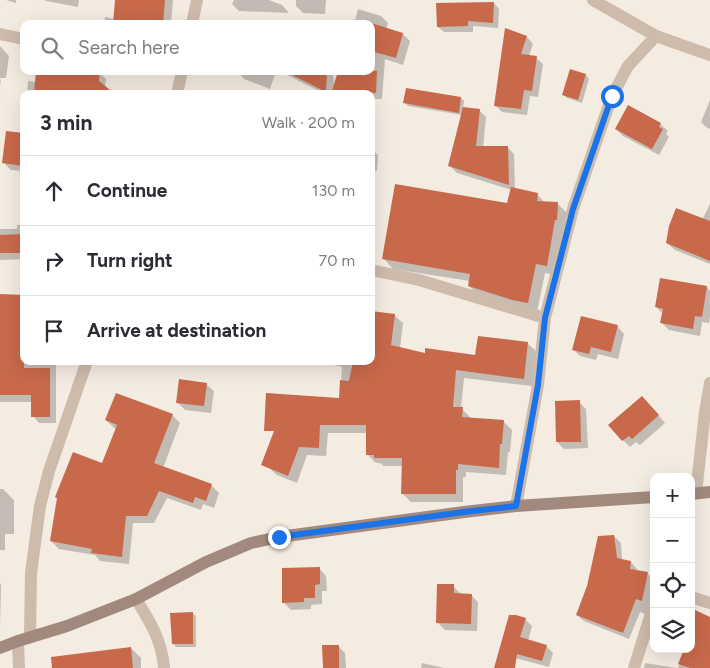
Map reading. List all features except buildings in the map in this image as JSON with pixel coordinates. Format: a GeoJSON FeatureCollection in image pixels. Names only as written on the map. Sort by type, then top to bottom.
{"type":"FeatureCollection","features":[{"type":"Feature","properties":{"kind":"street"},"geometry":{"type":"LineString","coordinates":[[193,20],[197,0]]}},
{"type":"Feature","properties":{"kind":"street"},"geometry":{"type":"LineString","coordinates":[[593,0],[656,36],[710,54]]}},
{"type":"Feature","properties":{"kind":"street"},"geometry":{"type":"LineString","coordinates":[[0,34],[20,37]]}},
{"type":"Feature","properties":{"kind":"street"},"geometry":{"type":"LineString","coordinates":[[516,506],[538,385],[545,318],[573,209],[612,96],[628,66],[656,36]]}},
{"type":"Feature","properties":{"kind":"street"},"geometry":{"type":"LineString","coordinates":[[178,90],[181,75]]}},
{"type":"Feature","properties":{"kind":"street"},"geometry":{"type":"LineString","coordinates":[[375,271],[419,280],[545,318]]}},
{"type":"Feature","properties":{"kind":"street"},"geometry":{"type":"LineString","coordinates":[[19,668],[40,506],[49,471],[86,365]]}},
{"type":"Feature","properties":{"kind":"street"},"geometry":{"type":"LineString","coordinates":[[695,487],[710,383]]}},
{"type":"Feature","properties":{"kind":"street"},"geometry":{"type":"LineString","coordinates":[[695,494],[710,492]]}},
{"type":"Feature","properties":{"kind":"street"},"geometry":{"type":"LineString","coordinates":[[0,648],[67,626],[136,599],[206,562],[251,543],[279,537],[516,506],[650,497]]}},
{"type":"Feature","properties":{"kind":"street"},"geometry":{"type":"LineString","coordinates":[[695,598],[710,603]]}},
{"type":"Feature","properties":{"kind":"street"},"geometry":{"type":"LineString","coordinates":[[136,599],[156,632],[163,656],[164,668]]}},
{"type":"Feature","properties":{"kind":"street"},"geometry":{"type":"LineString","coordinates":[[634,668],[653,608]]}},
{"type":"Feature","properties":{"kind":"route"},"geometry":{"type":"LineString","coordinates":[[279,537],[516,506],[538,385],[545,318],[573,209],[612,96]]}}]}
